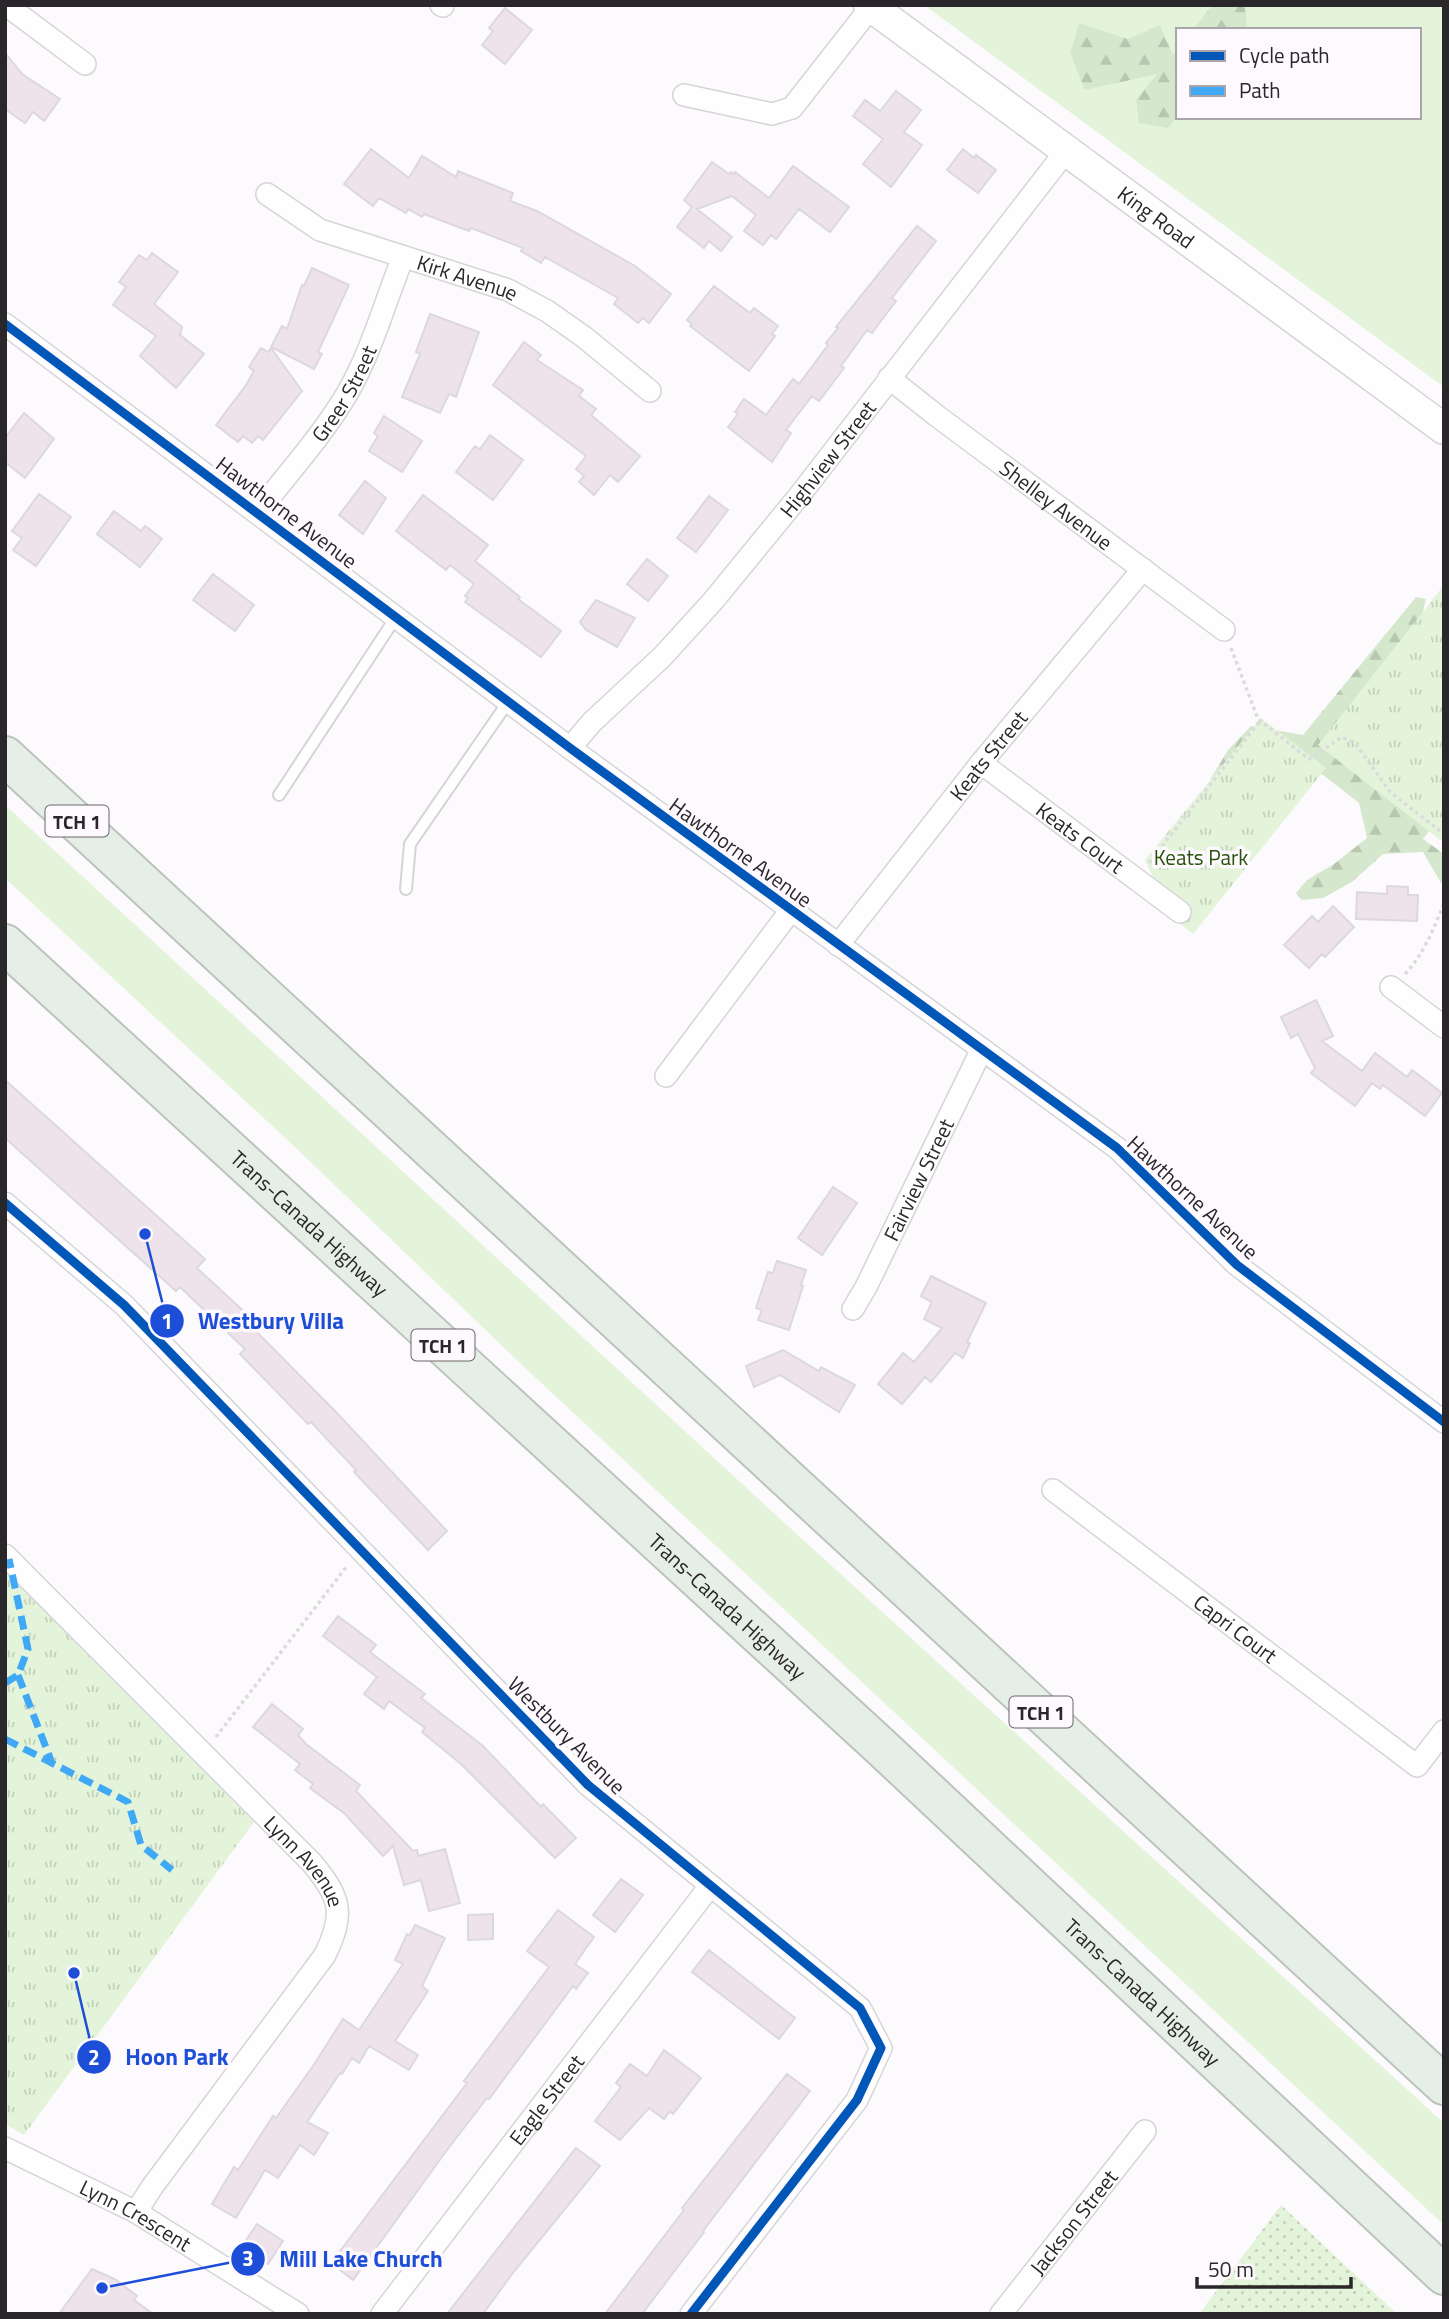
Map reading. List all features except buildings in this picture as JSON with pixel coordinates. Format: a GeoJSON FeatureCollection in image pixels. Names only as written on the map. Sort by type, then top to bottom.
{"type":"FeatureCollection","features":[{"type":"Feature","properties":{"kind":"highway"},"geometry":{"type":"LineString","coordinates":[[5,736],[150,887]]}},
{"type":"Feature","properties":{"kind":"highway","name":"TCH 1"},"geometry":{"type":"LineString","coordinates":[[5,756],[150,887],[1444,2085]]}},
{"type":"Feature","properties":{"kind":"highway","name":"Trans-Canada Highway"},"geometry":{"type":"LineString","coordinates":[[5,944],[870,1737],[1444,2274]]}},
{"type":"Feature","properties":{"kind":"street"},"geometry":{"type":"LineString","coordinates":[[6,5],[85,64]]}},
{"type":"Feature","properties":{"kind":"street"},"geometry":{"type":"LineString","coordinates":[[684,95],[772,114],[792,108],[870,6]]}},
{"type":"Feature","properties":{"kind":"street","name":"King Road"},"geometry":{"type":"LineString","coordinates":[[870,6],[1444,429]]}},
{"type":"Feature","properties":{"kind":"street","name":"Highview Street"},"geometry":{"type":"LineString","coordinates":[[570,748],[592,722],[643,676],[693,624],[799,496],[1066,151]]}},
{"type":"Feature","properties":{"kind":"street","name":"Kirk Avenue"},"geometry":{"type":"LineString","coordinates":[[267,194],[320,230],[508,290],[547,311],[584,337],[650,391]]}},
{"type":"Feature","properties":{"kind":"street","name":"Greer Street"},"geometry":{"type":"LineString","coordinates":[[258,512],[348,393],[370,346],[403,257]]}},
{"type":"Feature","properties":{"kind":"street","name":"Hawthorne Avenue"},"geometry":{"type":"LineString","coordinates":[[5,324],[570,748],[1117,1148],[1237,1265],[1444,1422]]}},
{"type":"Feature","properties":{"kind":"street","name":"Shelley Avenue"},"geometry":{"type":"LineString","coordinates":[[890,378],[1224,630]]}},
{"type":"Feature","properties":{"kind":"street","name":"Keats Street"},"geometry":{"type":"LineString","coordinates":[[838,945],[981,763],[1143,569]]}},
{"type":"Feature","properties":{"kind":"street","name":"Keats Court"},"geometry":{"type":"LineString","coordinates":[[981,763],[1180,912]]}},
{"type":"Feature","properties":{"kind":"street"},"geometry":{"type":"LineString","coordinates":[[666,1076],[791,910]]}},
{"type":"Feature","properties":{"kind":"street"},"geometry":{"type":"LineString","coordinates":[[1391,987],[1444,1027]]}},
{"type":"Feature","properties":{"kind":"street","name":"Fairview Street"},"geometry":{"type":"LineString","coordinates":[[853,1309],[982,1049]]}},
{"type":"Feature","properties":{"kind":"street","name":"Westbury Avenue"},"geometry":{"type":"LineString","coordinates":[[5,1203],[124,1305],[588,1785],[860,2008],[881,2048],[857,2100],[691,2314]]}},
{"type":"Feature","properties":{"kind":"street","name":"Capri Court"},"geometry":{"type":"LineString","coordinates":[[1053,1490],[1418,1766],[1444,1731]]}},
{"type":"Feature","properties":{"kind":"street","name":"Lynn Avenue"},"geometry":{"type":"LineString","coordinates":[[5,1555],[204,1753],[329,1883],[338,1902],[336,1932],[325,1955],[152,2187],[136,2213]]}},
{"type":"Feature","properties":{"kind":"street","name":"Eagle Street"},"geometry":{"type":"LineString","coordinates":[[382,2314],[710,1886]]}},
{"type":"Feature","properties":{"kind":"street","name":"Jackson Street"},"geometry":{"type":"LineString","coordinates":[[1001,2314],[1144,2130]]}},
{"type":"Feature","properties":{"kind":"street","name":"Lynn Crescent"},"geometry":{"type":"LineString","coordinates":[[5,2148],[136,2213],[299,2314]]}},
{"type":"Feature","properties":{"kind":"lane"},"geometry":{"type":"LineString","coordinates":[[279,795],[396,617]]}},
{"type":"Feature","properties":{"kind":"lane"},"geometry":{"type":"LineString","coordinates":[[406,888],[410,844],[508,702]]}},
{"type":"Feature","properties":{"kind":"path"},"geometry":{"type":"LineString","coordinates":[[1224,630],[1260,721],[1309,758],[1342,737],[1356,744],[1390,792],[1444,834]]}},
{"type":"Feature","properties":{"kind":"path"},"geometry":{"type":"LineString","coordinates":[[1136,879],[1260,721]]}},
{"type":"Feature","properties":{"kind":"path"},"geometry":{"type":"LineString","coordinates":[[1391,987],[1412,966],[1431,936],[1444,903]]}},
{"type":"Feature","properties":{"kind":"path"},"geometry":{"type":"LineString","coordinates":[[204,1753],[360,1549]]}},
{"type":"Feature","properties":{"kind":"green space"},"geometry":{"type":"Polygon","coordinates":[[[924,5],[1212,5],[1195,28],[1176,28],[1176,51],[1173,55],[1079,23],[1070,53],[1158,74],[1168,128],[1176,118],[1421,119],[1421,28],[1246,28],[1245,5],[1444,5],[1444,387],[924,5]]]}},
{"type":"Feature","properties":{"kind":"green space"},"geometry":{"type":"Polygon","coordinates":[[[1212,5],[1245,5],[1247,28],[1195,28],[1212,5]]]}},
{"type":"Feature","properties":{"kind":"green space"},"geometry":{"type":"Polygon","coordinates":[[[1079,23],[1128,39],[1160,25],[1173,55],[1176,51],[1176,118],[1168,128],[1139,123],[1136,100],[1157,74],[1085,90],[1070,53],[1079,23]]]}},
{"type":"Feature","properties":{"kind":"green space"},"geometry":{"type":"Polygon","coordinates":[[[1444,585],[1444,843],[1318,745],[1444,585]]]}},
{"type":"Feature","properties":{"kind":"green space"},"geometry":{"type":"Polygon","coordinates":[[[1416,597],[1426,599],[1417,637],[1444,811],[1423,839],[1444,854],[1444,882],[1441,883],[1423,852],[1383,854],[1352,882],[1323,898],[1302,900],[1296,893],[1307,880],[1334,864],[1367,838],[1359,803],[1323,775],[1304,770],[1213,796],[1210,780],[1228,750],[1251,726],[1303,735],[1416,597]]]}},
{"type":"Feature","properties":{"kind":"green space","name":"Keats Park"},"geometry":{"type":"Polygon","coordinates":[[[1261,718],[1326,768],[1193,934],[1173,918],[1145,860],[1261,718]]]}},
{"type":"Feature","properties":{"kind":"green space"},"geometry":{"type":"Polygon","coordinates":[[[5,805],[778,1517],[1444,2123],[1444,2225],[522,1365],[296,1148],[5,878],[5,805]]]}},
{"type":"Feature","properties":{"kind":"green space"},"geometry":{"type":"Polygon","coordinates":[[[5,1572],[254,1822],[24,2135],[5,2124],[5,1572]]]}},
{"type":"Feature","properties":{"kind":"green space"},"geometry":{"type":"Polygon","coordinates":[[[1281,2205],[1397,2314],[1199,2314],[1281,2205]]]}},
{"type":"Feature","properties":{"kind":"marked path"},"geometry":{"type":"LineString","coordinates":[[5,1683],[18,1675],[28,1649],[9,1559]]}},
{"type":"Feature","properties":{"kind":"marked path"},"geometry":{"type":"LineString","coordinates":[[18,1675],[52,1763]]}},
{"type":"Feature","properties":{"kind":"marked path"},"geometry":{"type":"LineString","coordinates":[[5,1739],[128,1802],[141,1845],[172,1870]]}},
{"type":"Feature","properties":{"kind":"cycle path"},"geometry":{"type":"LineString","coordinates":[[5,324],[570,748],[1117,1148],[1237,1265],[1444,1422]]}},
{"type":"Feature","properties":{"kind":"cycle path"},"geometry":{"type":"LineString","coordinates":[[5,1203],[124,1305],[588,1785],[860,2008],[881,2048],[857,2100],[691,2314]]}},
{"type":"Feature","properties":{"kind":"place","name":"Westbury Villa"},"geometry":{"type":"Point","coordinates":[145,1234]}},
{"type":"Feature","properties":{"kind":"place","name":"Hoon Park"},"geometry":{"type":"Point","coordinates":[74,1973]}},
{"type":"Feature","properties":{"kind":"place","name":"Mill Lake Church"},"geometry":{"type":"Point","coordinates":[102,2288]}}]}
